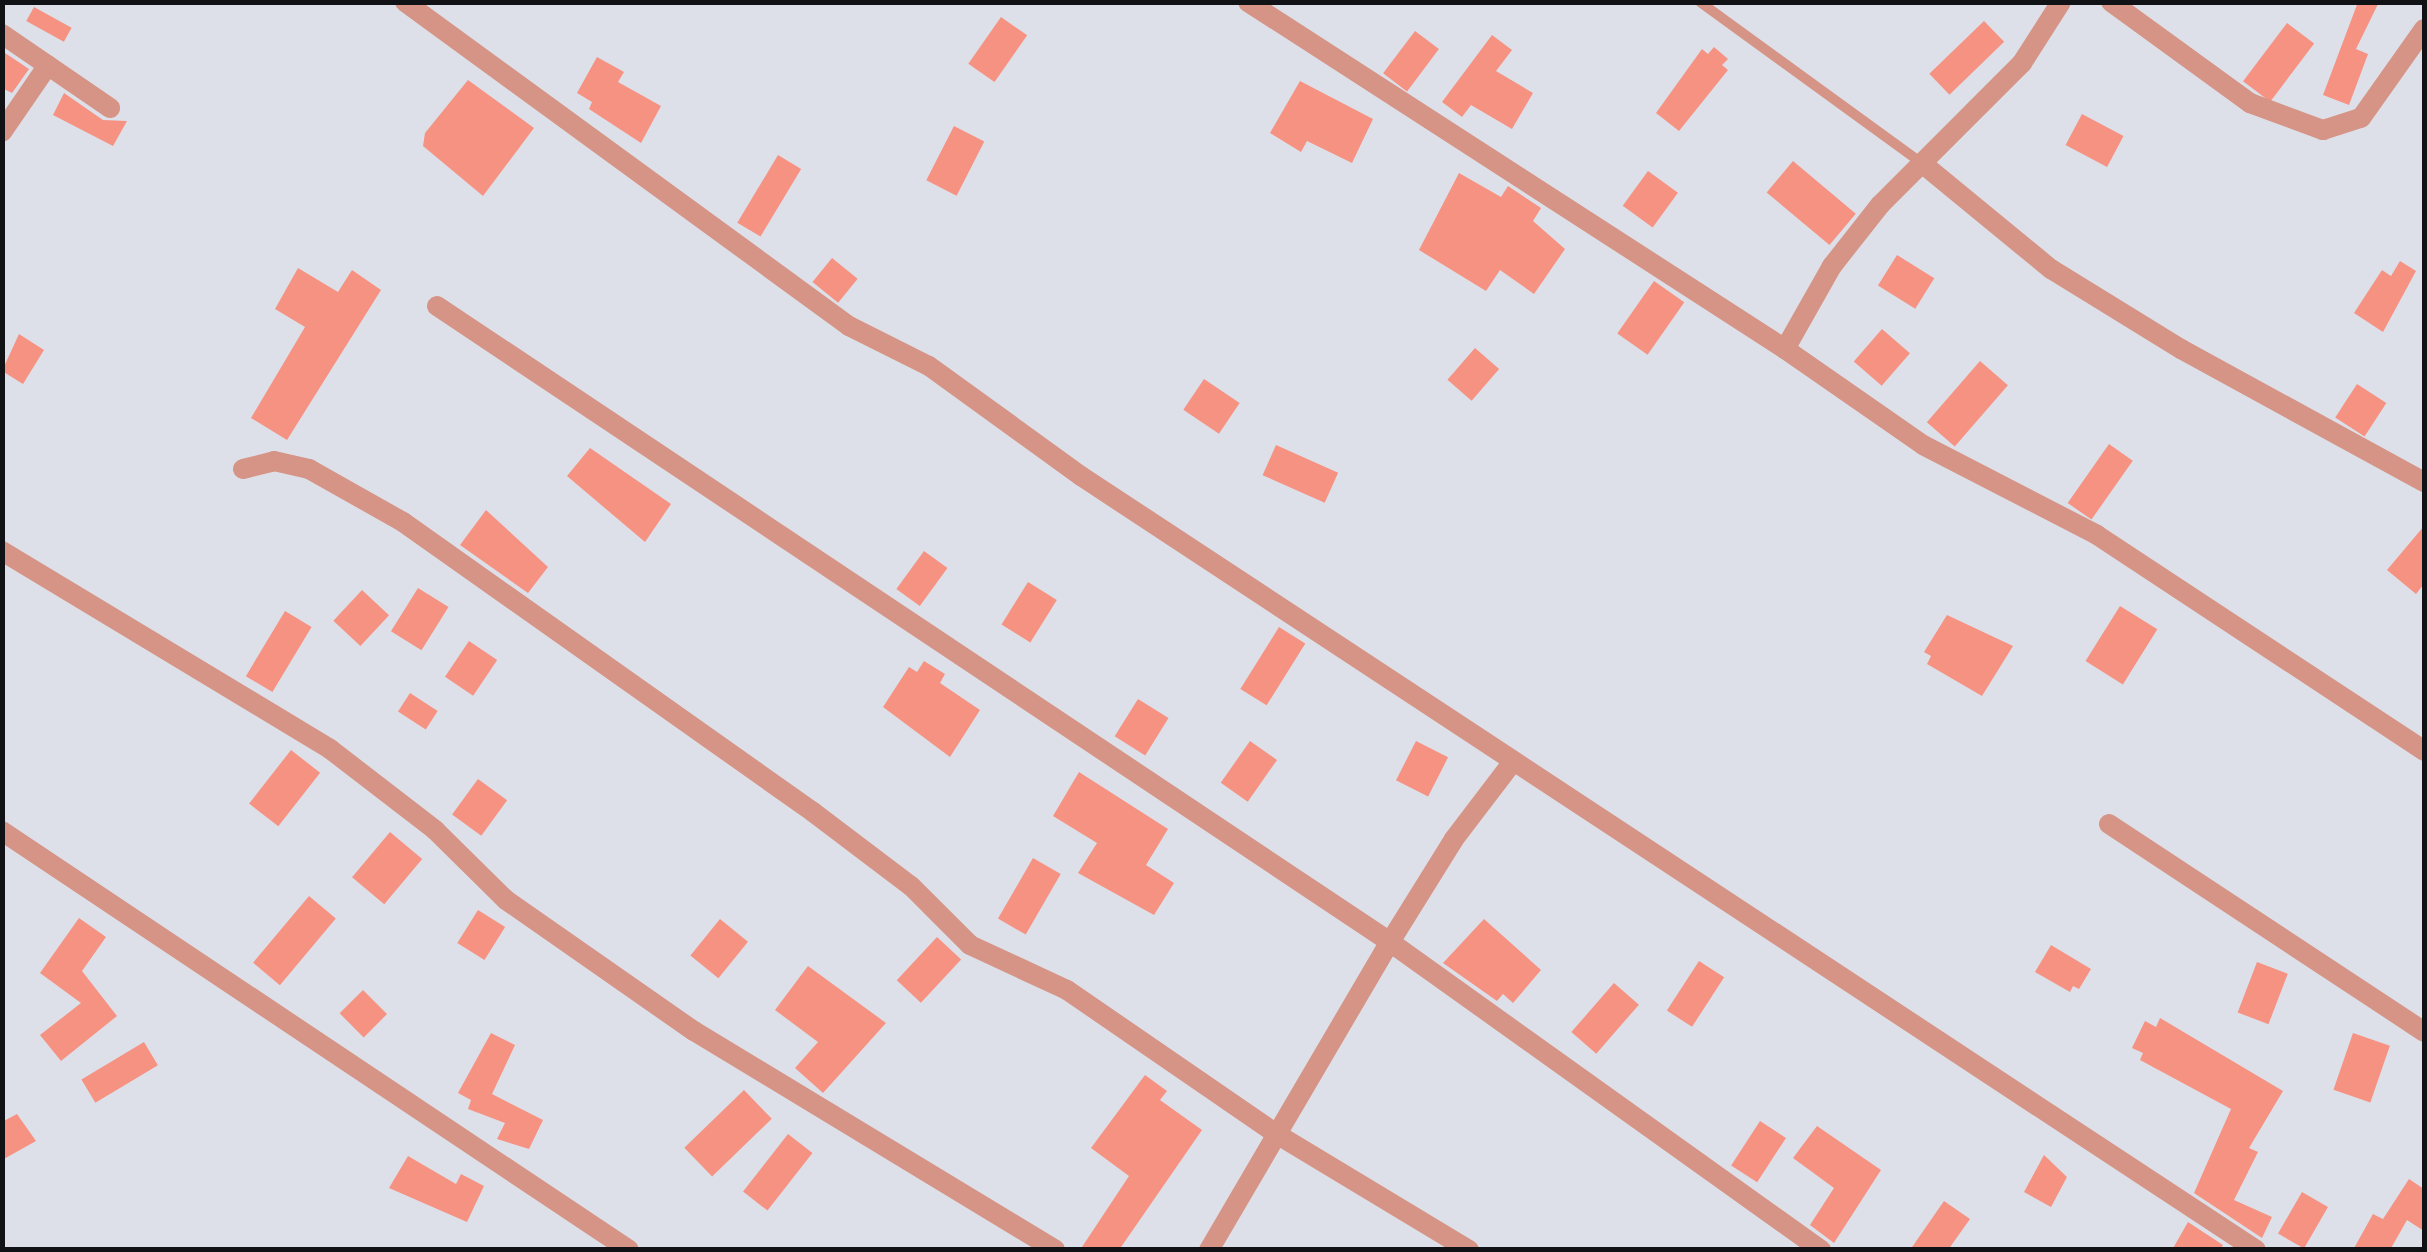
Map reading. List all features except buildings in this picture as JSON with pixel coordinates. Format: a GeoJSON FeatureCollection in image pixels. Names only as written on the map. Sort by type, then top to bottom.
{"type":"FeatureCollection","features":[{"type":"Feature","properties":{"kind":"street"},"geometry":{"type":"LineString","coordinates":[[406,2],[850,326],[929,366],[1081,476],[2256,1250]]}},
{"type":"Feature","properties":{"kind":"street"},"geometry":{"type":"LineString","coordinates":[[1248,2],[1785,349],[1922,445],[2097,535],[2424,751]]}},
{"type":"Feature","properties":{"kind":"street"},"geometry":{"type":"LineString","coordinates":[[1785,349],[1832,266],[1923,164],[2022,63],[2060,2]]}},
{"type":"Feature","properties":{"kind":"street"},"geometry":{"type":"LineString","coordinates":[[2111,2],[2250,103],[2323,130],[2361,118],[2424,29]]}},
{"type":"Feature","properties":{"kind":"street"},"geometry":{"type":"LineString","coordinates":[[2,34],[110,108]]}},
{"type":"Feature","properties":{"kind":"street"},"geometry":{"type":"LineString","coordinates":[[2,132],[48,65]]}},
{"type":"Feature","properties":{"kind":"street"},"geometry":{"type":"LineString","coordinates":[[1923,164],[2051,269],[2181,350],[2424,482]]}},
{"type":"Feature","properties":{"kind":"street"},"geometry":{"type":"LineString","coordinates":[[437,306],[1390,942],[1822,1250]]}},
{"type":"Feature","properties":{"kind":"street"},"geometry":{"type":"LineString","coordinates":[[243,469],[274,461],[308,469],[402,522],[813,812],[911,886],[970,945],[1067,990],[1275,1133],[1469,1250]]}},
{"type":"Feature","properties":{"kind":"street"},"geometry":{"type":"LineString","coordinates":[[2,551],[330,749],[435,830],[506,900],[694,1031],[1055,1250]]}},
{"type":"Feature","properties":{"kind":"street"},"geometry":{"type":"LineString","coordinates":[[1209,1250],[1275,1133],[1454,839],[1512,763]]}},
{"type":"Feature","properties":{"kind":"street"},"geometry":{"type":"LineString","coordinates":[[2109,824],[2424,1032]]}},
{"type":"Feature","properties":{"kind":"street"},"geometry":{"type":"LineString","coordinates":[[2,831],[629,1250]]}},
{"type":"Feature","properties":{"kind":"lane"},"geometry":{"type":"LineString","coordinates":[[1700,2],[1923,164]]}}]}
